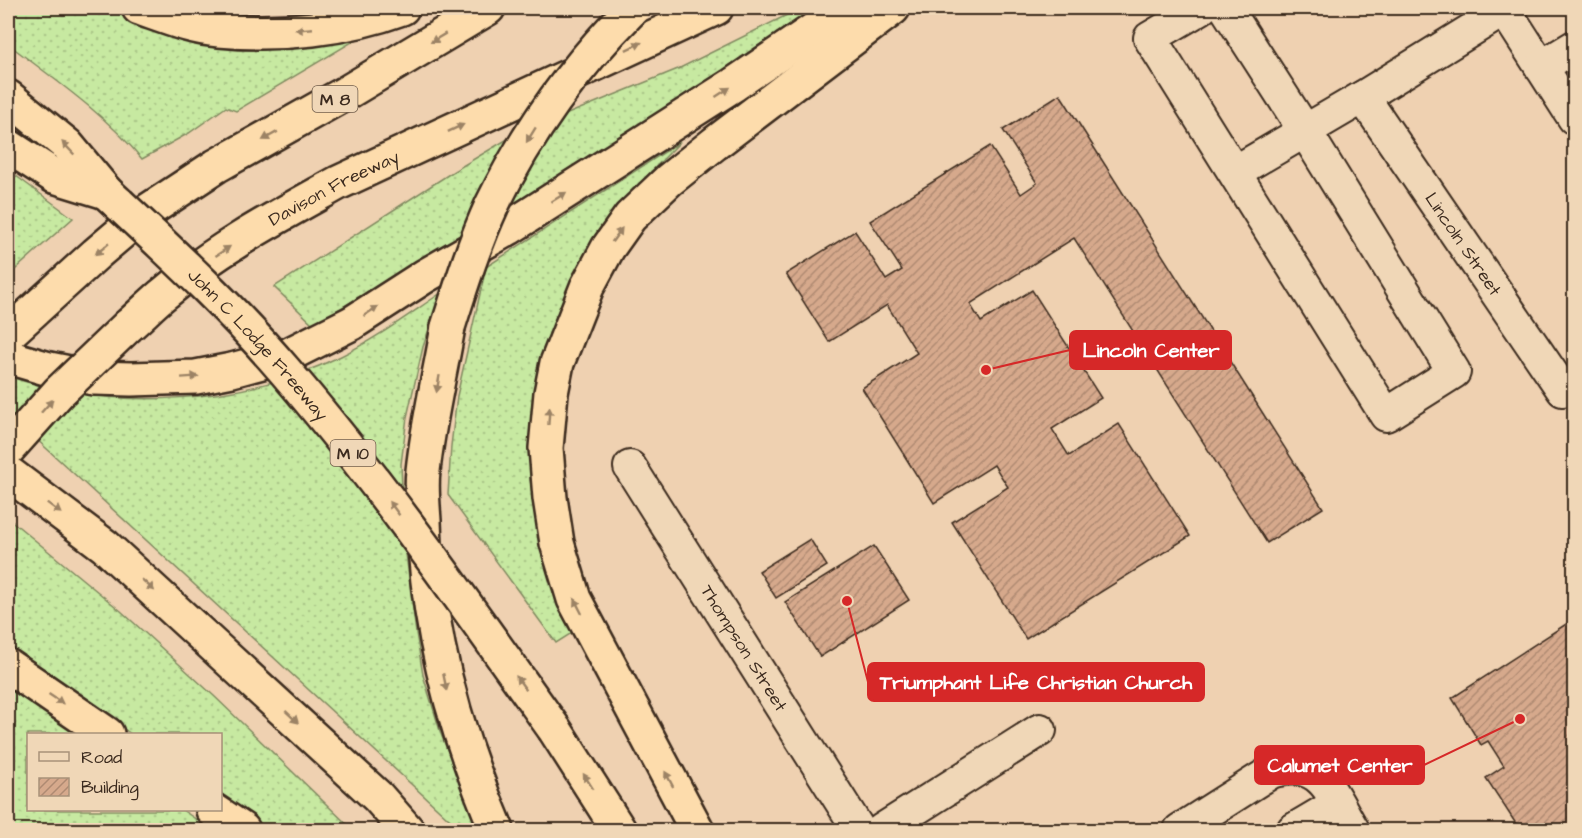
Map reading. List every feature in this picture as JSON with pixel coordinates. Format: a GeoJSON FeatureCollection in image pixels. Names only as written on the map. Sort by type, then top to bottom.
{"type":"FeatureCollection","features":[{"type":"Feature","properties":{"kind":"highway"},"geometry":{"type":"LineString","coordinates":[[139,8],[183,23],[218,30],[268,32],[327,27],[383,15],[402,8]]}},
{"type":"Feature","properties":{"kind":"highway","name":"M 8"},"geometry":{"type":"LineString","coordinates":[[8,334],[143,214],[216,166],[346,93],[488,8]]}},
{"type":"Feature","properties":{"kind":"highway"},"geometry":{"type":"LineString","coordinates":[[497,831],[474,778],[450,702],[433,625],[424,557],[423,472],[448,327],[491,207],[518,154],[560,90],[633,8]]}},
{"type":"Feature","properties":{"kind":"highway","name":"Davison Freeway"},"geometry":{"type":"LineString","coordinates":[[8,449],[59,392],[166,291],[278,216],[338,183],[716,8]]}},
{"type":"Feature","properties":{"kind":"highway"},"geometry":{"type":"LineString","coordinates":[[8,357],[82,376],[131,379],[196,377],[288,355],[352,323],[528,216],[733,85],[846,8]]}},
{"type":"Feature","properties":{"kind":"highway"},"geometry":{"type":"LineString","coordinates":[[697,831],[574,599],[557,543],[549,498],[546,448],[550,393],[557,363],[586,286],[608,248],[630,217],[669,180],[714,144],[893,8]]}},
{"type":"Feature","properties":{"kind":"highway","name":"John C Lodge Freeway"},"geometry":{"type":"LineString","coordinates":[[8,97],[67,145],[112,198],[201,281],[306,396],[356,456],[555,730],[620,831]]}},
{"type":"Feature","properties":{"kind":"highway"},"geometry":{"type":"LineString","coordinates":[[8,146],[54,176],[112,198]]}},
{"type":"Feature","properties":{"kind":"highway"},"geometry":{"type":"LineString","coordinates":[[8,473],[105,546],[369,789],[407,831]]}},
{"type":"Feature","properties":{"kind":"highway"},"geometry":{"type":"LineString","coordinates":[[8,666],[104,733]]}},
{"type":"Feature","properties":{"kind":"highway"},"geometry":{"type":"LineString","coordinates":[[214,811],[243,831]]}},
{"type":"Feature","properties":{"kind":"street"},"geometry":{"type":"LineString","coordinates":[[1201,8],[1150,38],[1386,415],[1454,372],[1226,8]]}},
{"type":"Feature","properties":{"kind":"street"},"geometry":{"type":"LineString","coordinates":[[1235,172],[1364,97],[1506,8],[1575,118]]}},
{"type":"Feature","properties":{"kind":"street"},"geometry":{"type":"LineString","coordinates":[[1541,67],[1575,47]]}},
{"type":"Feature","properties":{"kind":"street","name":"Lincoln Street"},"geometry":{"type":"LineString","coordinates":[[1364,97],[1569,387]]}},
{"type":"Feature","properties":{"kind":"street","name":"Thompson Street"},"geometry":{"type":"LineString","coordinates":[[630,467],[859,831]]}},
{"type":"Feature","properties":{"kind":"street"},"geometry":{"type":"LineString","coordinates":[[882,831],[1040,730]]}},
{"type":"Feature","properties":{"kind":"street"},"geometry":{"type":"LineString","coordinates":[[1180,831],[1271,772],[1287,768],[1304,768],[1316,774],[1325,784],[1353,831]]}},
{"type":"Feature","properties":{"kind":"street"},"geometry":{"type":"LineString","coordinates":[[1293,831],[1337,804]]}},
{"type":"Feature","properties":{"kind":"green space"},"geometry":{"type":"Polygon","coordinates":[[[8,8],[107,8],[148,22],[357,30],[359,38],[236,111],[226,107],[189,133],[142,159],[95,112],[8,44],[8,8]]]}},
{"type":"Feature","properties":{"kind":"green space"},"geometry":{"type":"Polygon","coordinates":[[[801,8],[828,8],[444,249],[313,324],[274,287],[511,137],[678,69],[801,8]]]}},
{"type":"Feature","properties":{"kind":"green space"},"geometry":{"type":"Polygon","coordinates":[[[680,142],[642,181],[599,234],[568,289],[540,372],[530,480],[539,518],[575,631],[556,643],[448,495],[457,396],[486,267],[680,142]]]}},
{"type":"Feature","properties":{"kind":"green space"},"geometry":{"type":"Polygon","coordinates":[[[8,170],[73,218],[8,276],[8,170]]]}},
{"type":"Feature","properties":{"kind":"green space"},"geometry":{"type":"Polygon","coordinates":[[[441,293],[423,347],[407,417],[401,464],[404,538],[423,675],[441,734],[476,823],[466,830],[461,830],[8,413],[8,376],[90,395],[133,398],[176,398],[262,385],[303,372],[341,356],[441,293]]]}},
{"type":"Feature","properties":{"kind":"green space"},"geometry":{"type":"Polygon","coordinates":[[[8,518],[121,611],[214,696],[353,830],[265,830],[222,800],[222,733],[130,733],[79,697],[56,677],[8,646],[8,518]]]}},
{"type":"Feature","properties":{"kind":"green space"},"geometry":{"type":"Polygon","coordinates":[[[8,682],[77,733],[27,733],[27,811],[184,811],[212,830],[8,830],[8,682]]]}},
{"type":"Feature","properties":{"kind":"building"},"geometry":{"type":"Polygon","coordinates":[[[1060,94],[1323,508],[1267,543],[1074,238],[970,304],[981,322],[1032,290],[1101,398],[1052,429],[1069,456],[1119,424],[1190,536],[1026,639],[952,522],[1008,487],[994,465],[934,503],[862,388],[917,353],[887,305],[829,342],[786,274],[855,231],[886,280],[902,270],[870,221],[990,146],[1021,194],[1037,183],[1003,130],[1060,94]]]}},
{"type":"Feature","properties":{"kind":"building"},"geometry":{"type":"Polygon","coordinates":[[[810,539],[827,566],[776,598],[759,571],[810,539]]]}},
{"type":"Feature","properties":{"kind":"building"},"geometry":{"type":"Polygon","coordinates":[[[874,546],[909,600],[820,657],[785,602],[874,546]]]}},
{"type":"Feature","properties":{"kind":"building"},"geometry":{"type":"Polygon","coordinates":[[[1574,619],[1574,830],[1520,830],[1486,778],[1504,766],[1488,741],[1481,745],[1452,698],[1574,619]]]}},
{"type":"Feature","properties":{"kind":"place","name":"Lincoln Center"},"geometry":{"type":"Point","coordinates":[986,370]}},
{"type":"Feature","properties":{"kind":"place","name":"Triumphant Life Christian Church"},"geometry":{"type":"Point","coordinates":[847,601]}},
{"type":"Feature","properties":{"kind":"place","name":"Calumet Center"},"geometry":{"type":"Point","coordinates":[1520,719]}}]}
